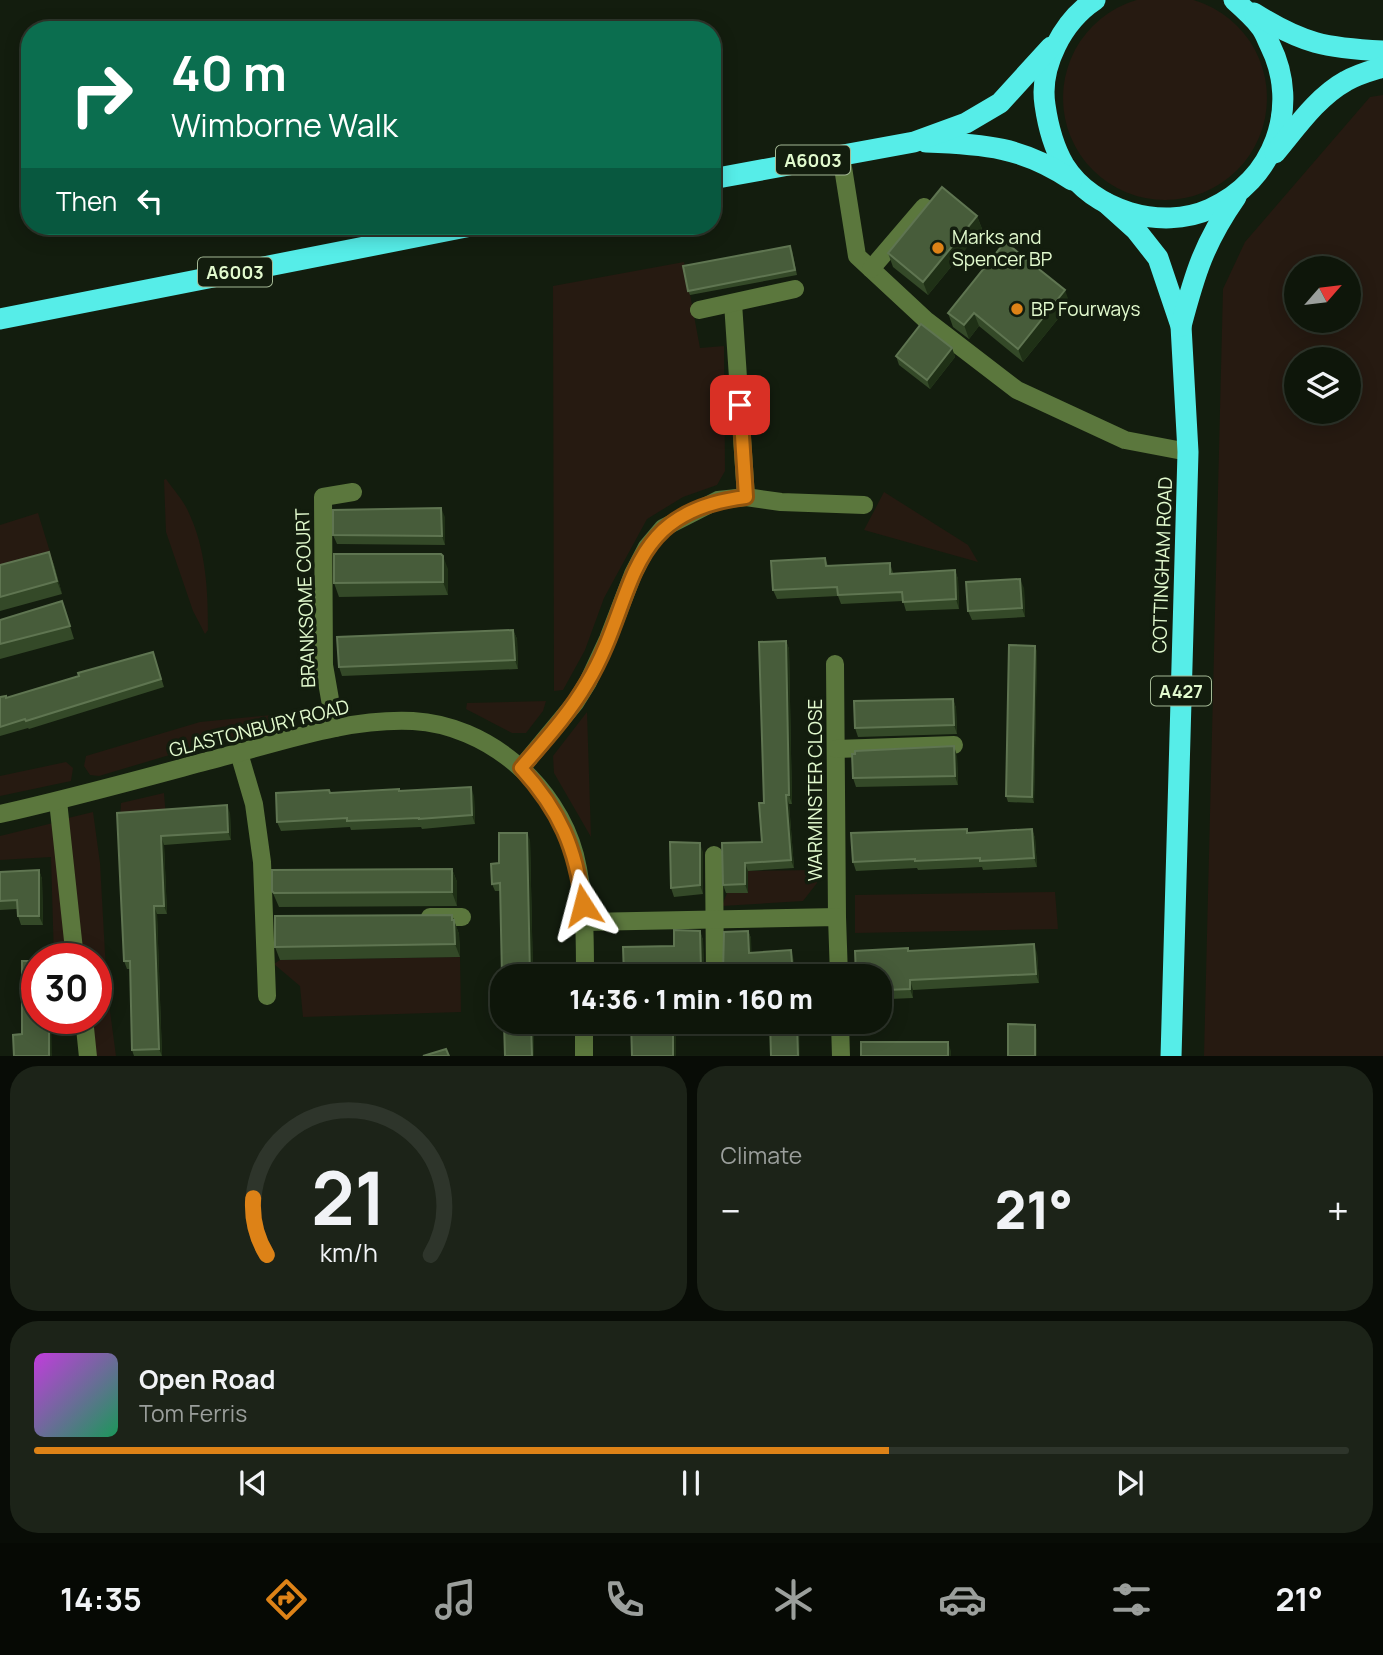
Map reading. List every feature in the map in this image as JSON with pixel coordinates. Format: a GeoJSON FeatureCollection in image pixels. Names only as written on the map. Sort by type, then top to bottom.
{"type":"FeatureCollection","features":[{"type":"Feature","properties":{"kind":"highway"},"geometry":{"type":"LineString","coordinates":[[1235,0],[1293,36],[1308,42],[1347,49],[1383,51]]}},
{"type":"Feature","properties":{"kind":"highway"},"geometry":{"type":"LineString","coordinates":[[1235,0],[1262,28],[1279,62],[1284,100],[1278,137],[1260,171]]}},
{"type":"Feature","properties":{"kind":"highway"},"geometry":{"type":"LineString","coordinates":[[1090,2],[1067,26],[1050,59],[1044,96],[1049,132],[1065,166],[1099,198],[1139,216],[1174,218],[1209,210],[1239,192],[1335,88],[1359,75],[1383,67]]}},
{"type":"Feature","properties":{"kind":"highway","name":"A6003"},"geometry":{"type":"LineString","coordinates":[[721,177],[914,142],[966,123],[989,111],[1022,80],[1067,26]]}},
{"type":"Feature","properties":{"kind":"highway","name":"A6003"},"geometry":{"type":"LineString","coordinates":[[914,142],[974,144],[1013,151],[1055,169],[1099,198]]}},
{"type":"Feature","properties":{"kind":"highway","name":"COTTINGHAM ROAD"},"geometry":{"type":"LineString","coordinates":[[1181,326],[1204,250],[1215,227],[1239,192]]}},
{"type":"Feature","properties":{"kind":"highway","name":"COTTINGHAM ROAD"},"geometry":{"type":"LineString","coordinates":[[1099,198],[1136,230],[1158,258],[1181,326],[1188,452],[1171,1056]]}},
{"type":"Feature","properties":{"kind":"highway","name":"A6003"},"geometry":{"type":"LineString","coordinates":[[0,319],[425,235]]}},
{"type":"Feature","properties":{"kind":"street"},"geometry":{"type":"LineString","coordinates":[[841,155],[857,256],[927,321],[1017,390],[1125,440],[1188,452]]}},
{"type":"Feature","properties":{"kind":"street"},"geometry":{"type":"LineString","coordinates":[[871,269],[924,207]]}},
{"type":"Feature","properties":{"kind":"street"},"geometry":{"type":"LineString","coordinates":[[699,310],[794,289]]}},
{"type":"Feature","properties":{"kind":"street"},"geometry":{"type":"LineString","coordinates":[[733,303],[746,497]]}},
{"type":"Feature","properties":{"kind":"street","name":"BRANKSOME COURT"},"geometry":{"type":"LineString","coordinates":[[335,728],[324,665],[330,556],[323,496],[354,492]]}},
{"type":"Feature","properties":{"kind":"street"},"geometry":{"type":"LineString","coordinates":[[521,768],[575,703],[588,682],[633,574],[647,547],[663,528],[718,500],[746,497],[781,502],[864,505]]}},
{"type":"Feature","properties":{"kind":"street","name":"WARMINSTER CLOSE"},"geometry":{"type":"LineString","coordinates":[[835,664],[839,964]]}},
{"type":"Feature","properties":{"kind":"street","name":"GLASTONBURY ROAD"},"geometry":{"type":"LineString","coordinates":[[0,814],[335,728],[398,721],[438,725],[471,736],[501,751],[541,790],[562,823],[574,853],[585,922],[585,964]]}},
{"type":"Feature","properties":{"kind":"street"},"geometry":{"type":"LineString","coordinates":[[836,749],[954,745]]}},
{"type":"Feature","properties":{"kind":"street"},"geometry":{"type":"LineString","coordinates":[[239,753],[254,804],[269,918],[267,996]]}},
{"type":"Feature","properties":{"kind":"street"},"geometry":{"type":"LineString","coordinates":[[58,801],[73,943]]}},
{"type":"Feature","properties":{"kind":"street"},"geometry":{"type":"LineString","coordinates":[[714,855],[715,964]]}},
{"type":"Feature","properties":{"kind":"street"},"geometry":{"type":"LineString","coordinates":[[409,918],[462,917]]}},
{"type":"Feature","properties":{"kind":"street"},"geometry":{"type":"LineString","coordinates":[[585,922],[837,917]]}},
{"type":"Feature","properties":{"kind":"street"},"geometry":{"type":"LineString","coordinates":[[86,1034],[88,1056]]}},
{"type":"Feature","properties":{"kind":"street"},"geometry":{"type":"LineString","coordinates":[[584,1034],[584,1056]]}},
{"type":"Feature","properties":{"kind":"street"},"geometry":{"type":"LineString","coordinates":[[840,1034],[841,1056]]}},
{"type":"Feature","properties":{"kind":"shaded area"},"geometry":{"type":"Polygon","coordinates":[[[1142,-1],[1188,-1],[1222,13],[1250,41],[1265,78],[1265,118],[1250,155],[1222,183],[1185,198],[1145,198],[1108,183],[1080,155],[1065,118],[1065,78],[1080,41],[1108,13],[1142,-1]]]}},
{"type":"Feature","properties":{"kind":"shaded area"},"geometry":{"type":"Polygon","coordinates":[[[1383,95],[1383,1056],[1204,1056],[1223,289],[1245,242],[1370,97],[1383,95]]]}},
{"type":"Feature","properties":{"kind":"shaded area"},"geometry":{"type":"Polygon","coordinates":[[[684,262],[700,348],[724,346],[725,471],[717,485],[683,497],[647,519],[604,598],[585,650],[563,690],[554,691],[553,286],[684,262]]]}},
{"type":"Feature","properties":{"kind":"shaded area"},"geometry":{"type":"Polygon","coordinates":[[[166,479],[186,507],[199,540],[206,584],[208,630],[205,634],[193,611],[166,532],[166,479]]]}},
{"type":"Feature","properties":{"kind":"shaded area"},"geometry":{"type":"Polygon","coordinates":[[[884,492],[968,545],[978,562],[864,530],[884,492]]]}},
{"type":"Feature","properties":{"kind":"shaded area"},"geometry":{"type":"Polygon","coordinates":[[[38,513],[54,565],[0,580],[0,525],[38,513]]]}},
{"type":"Feature","properties":{"kind":"shaded area"},"geometry":{"type":"Polygon","coordinates":[[[546,701],[543,711],[526,733],[512,733],[466,709],[467,703],[546,701]]]}},
{"type":"Feature","properties":{"kind":"shaded area"},"geometry":{"type":"Polygon","coordinates":[[[587,712],[591,837],[554,773],[553,756],[587,712]]]}},
{"type":"Feature","properties":{"kind":"shaded area"},"geometry":{"type":"Polygon","coordinates":[[[292,713],[297,727],[193,748],[99,776],[90,775],[84,766],[86,756],[200,722],[292,713]]]}},
{"type":"Feature","properties":{"kind":"shaded area"},"geometry":{"type":"Polygon","coordinates":[[[66,762],[73,768],[71,781],[0,796],[0,776],[66,762]]]}},
{"type":"Feature","properties":{"kind":"shaded area"},"geometry":{"type":"Polygon","coordinates":[[[164,793],[166,818],[120,822],[121,803],[164,793]]]}},
{"type":"Feature","properties":{"kind":"shaded area"},"geometry":{"type":"Polygon","coordinates":[[[93,812],[100,863],[104,943],[78,943],[64,819],[93,812]]]}},
{"type":"Feature","properties":{"kind":"shaded area"},"geometry":{"type":"Polygon","coordinates":[[[53,823],[68,943],[54,943],[51,857],[0,860],[0,836],[53,823]]]}},
{"type":"Feature","properties":{"kind":"shaded area"},"geometry":{"type":"Polygon","coordinates":[[[817,870],[817,883],[803,901],[722,906],[727,893],[748,892],[748,871],[817,870]]]}},
{"type":"Feature","properties":{"kind":"shaded area"},"geometry":{"type":"Polygon","coordinates":[[[1055,892],[1058,929],[855,933],[855,895],[1055,892]]]}},
{"type":"Feature","properties":{"kind":"shaded area"},"geometry":{"type":"Polygon","coordinates":[[[460,957],[461,1012],[303,1017],[300,986],[274,964],[280,960],[460,957]]]}},
{"type":"Feature","properties":{"kind":"shaded area"},"geometry":{"type":"Polygon","coordinates":[[[112,1026],[116,1056],[93,1056],[90,1034],[112,1034],[112,1026]]]}},
{"type":"Feature","properties":{"kind":"building","name":"Marks and Spencer BP"},"geometry":{"type":"Polygon","coordinates":[[[942,187],[977,216],[923,282],[888,253],[942,187]]]}},
{"type":"Feature","properties":{"kind":"building","name":"BP Fourways"},"geometry":{"type":"Polygon","coordinates":[[[1005,242],[1065,290],[1018,349],[974,313],[964,325],[948,313],[1005,242]]]}},
{"type":"Feature","properties":{"kind":"building"},"geometry":{"type":"Polygon","coordinates":[[[790,246],[795,270],[688,291],[683,266],[790,246]]]}},
{"type":"Feature","properties":{"kind":"building"},"geometry":{"type":"Polygon","coordinates":[[[921,324],[952,348],[927,380],[896,356],[921,324]]]}},
{"type":"Feature","properties":{"kind":"building"},"geometry":{"type":"Polygon","coordinates":[[[441,508],[442,536],[333,535],[333,510],[441,508]]]}},
{"type":"Feature","properties":{"kind":"building"},"geometry":{"type":"Polygon","coordinates":[[[49,552],[57,581],[0,597],[0,565],[49,552]]]}},
{"type":"Feature","properties":{"kind":"building"},"geometry":{"type":"Polygon","coordinates":[[[334,554],[441,554],[443,582],[334,583],[334,554]]]}},
{"type":"Feature","properties":{"kind":"building"},"geometry":{"type":"Polygon","coordinates":[[[825,558],[826,566],[890,563],[890,574],[955,570],[956,599],[903,602],[902,592],[838,595],[837,587],[773,590],[771,561],[825,558]]]}},
{"type":"Feature","properties":{"kind":"building"},"geometry":{"type":"Polygon","coordinates":[[[1020,579],[1022,608],[968,611],[966,582],[1020,579]]]}},
{"type":"Feature","properties":{"kind":"building"},"geometry":{"type":"Polygon","coordinates":[[[62,601],[70,626],[0,644],[0,620],[62,601]]]}},
{"type":"Feature","properties":{"kind":"building"},"geometry":{"type":"Polygon","coordinates":[[[513,630],[515,660],[339,667],[337,637],[513,630]]]}},
{"type":"Feature","properties":{"kind":"building"},"geometry":{"type":"Polygon","coordinates":[[[786,641],[789,795],[786,795],[791,860],[745,863],[745,884],[723,885],[722,843],[762,842],[759,803],[764,803],[759,642],[786,641]]]}},
{"type":"Feature","properties":{"kind":"building"},"geometry":{"type":"Polygon","coordinates":[[[1009,645],[1035,646],[1032,797],[1006,796],[1009,645]]]}},
{"type":"Feature","properties":{"kind":"building"},"geometry":{"type":"Polygon","coordinates":[[[153,652],[161,679],[0,727],[0,697],[6,698],[79,676],[78,673],[153,652]]]}},
{"type":"Feature","properties":{"kind":"building"},"geometry":{"type":"Polygon","coordinates":[[[953,699],[954,725],[855,728],[854,701],[953,699]]]}},
{"type":"Feature","properties":{"kind":"building"},"geometry":{"type":"Polygon","coordinates":[[[954,746],[955,776],[853,778],[852,754],[855,754],[855,751],[954,746]]]}},
{"type":"Feature","properties":{"kind":"building"},"geometry":{"type":"Polygon","coordinates":[[[471,787],[472,815],[277,822],[276,793],[471,787]]]}},
{"type":"Feature","properties":{"kind":"building"},"geometry":{"type":"Polygon","coordinates":[[[227,805],[228,832],[161,836],[164,906],[154,906],[159,1049],[132,1050],[130,961],[124,961],[117,813],[227,805]]]}},
{"type":"Feature","properties":{"kind":"building"},"geometry":{"type":"Polygon","coordinates":[[[967,829],[967,833],[1032,829],[1034,858],[853,862],[851,833],[967,829]]]}},
{"type":"Feature","properties":{"kind":"building"},"geometry":{"type":"Polygon","coordinates":[[[499,833],[527,833],[530,964],[502,964],[500,883],[492,884],[491,864],[499,863],[499,833]]]}},
{"type":"Feature","properties":{"kind":"building"},"geometry":{"type":"Polygon","coordinates":[[[670,842],[700,843],[700,885],[671,888],[670,842]]]}},
{"type":"Feature","properties":{"kind":"building"},"geometry":{"type":"Polygon","coordinates":[[[452,869],[452,892],[272,891],[272,870],[452,869]]]}},
{"type":"Feature","properties":{"kind":"building"},"geometry":{"type":"Polygon","coordinates":[[[39,870],[39,916],[18,916],[17,900],[0,901],[0,872],[39,870]]]}},
{"type":"Feature","properties":{"kind":"building"},"geometry":{"type":"Polygon","coordinates":[[[452,915],[455,944],[275,947],[275,916],[452,915]]]}},
{"type":"Feature","properties":{"kind":"building"},"geometry":{"type":"Polygon","coordinates":[[[674,930],[700,931],[701,964],[624,964],[623,947],[674,946],[674,930]]]}},
{"type":"Feature","properties":{"kind":"building"},"geometry":{"type":"Polygon","coordinates":[[[748,931],[749,953],[791,950],[792,964],[723,964],[724,932],[748,931]]]}},
{"type":"Feature","properties":{"kind":"building"},"geometry":{"type":"Polygon","coordinates":[[[1034,944],[1036,974],[910,980],[910,989],[892,990],[892,964],[856,964],[855,951],[908,948],[908,951],[1034,944]]]}},
{"type":"Feature","properties":{"kind":"building"},"geometry":{"type":"Polygon","coordinates":[[[1008,1024],[1035,1025],[1035,1056],[1008,1056],[1008,1024]]]}},
{"type":"Feature","properties":{"kind":"building"},"geometry":{"type":"Polygon","coordinates":[[[49,1034],[49,1056],[14,1056],[13,1035],[49,1034]]]}},
{"type":"Feature","properties":{"kind":"building"},"geometry":{"type":"Polygon","coordinates":[[[504,1034],[531,1034],[532,1056],[505,1056],[504,1034]]]}},
{"type":"Feature","properties":{"kind":"building"},"geometry":{"type":"Polygon","coordinates":[[[631,1034],[673,1034],[673,1056],[632,1056],[631,1034]]]}},
{"type":"Feature","properties":{"kind":"building"},"geometry":{"type":"Polygon","coordinates":[[[770,1034],[797,1034],[798,1056],[771,1056],[770,1034]]]}},
{"type":"Feature","properties":{"kind":"building"},"geometry":{"type":"Polygon","coordinates":[[[861,1042],[948,1042],[948,1056],[861,1056],[861,1042]]]}},
{"type":"Feature","properties":{"kind":"building"},"geometry":{"type":"Polygon","coordinates":[[[446,1049],[449,1056],[423,1056],[446,1049]]]}},
{"type":"Feature","properties":{"kind":"place","name":"Marks and Spencer BP"},"geometry":{"type":"Point","coordinates":[938,248]}},
{"type":"Feature","properties":{"kind":"place","name":"BP Fourways"},"geometry":{"type":"Point","coordinates":[1017,309]}},
{"type":"Feature","properties":{"kind":"route"},"geometry":{"type":"LineString","coordinates":[[583,905],[574,853],[562,823],[541,790],[521,768],[575,703],[588,682],[647,547],[663,528],[685,516],[718,500],[746,497],[740,405]]}}]}
